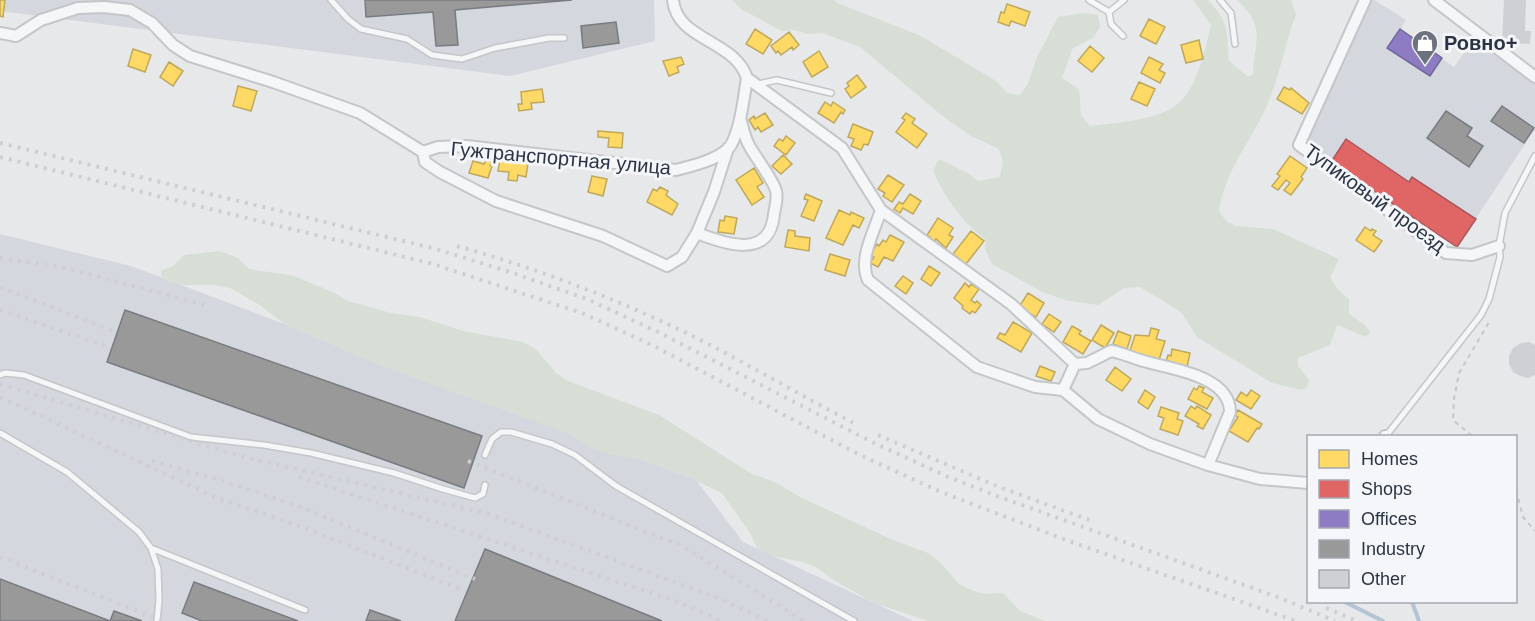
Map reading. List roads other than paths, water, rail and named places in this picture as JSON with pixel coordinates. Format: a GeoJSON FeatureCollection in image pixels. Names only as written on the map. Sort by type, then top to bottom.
{"type":"FeatureCollection","features":[{"type":"Feature","properties":{"kind":"street"},"geometry":{"type":"LineString","coordinates":[[673,0],[674,9],[686,27],[727,51],[743,66],[752,81],[842,148],[881,210],[1011,304],[1075,364],[1087,363],[1111,351],[1119,352],[1146,362],[1193,373],[1216,387],[1230,405],[1230,412],[1208,465]]}},
{"type":"Feature","properties":{"kind":"street","name":"Тупиковый проезд"},"geometry":{"type":"LineString","coordinates":[[1365,0],[1299,145],[1446,253],[1472,255],[1499,246]]}},
{"type":"Feature","properties":{"kind":"street"},"geometry":{"type":"LineString","coordinates":[[1434,0],[1535,76]]}},
{"type":"Feature","properties":{"kind":"street","name":"Гужтранспортная улица"},"geometry":{"type":"LineString","coordinates":[[0,33],[16,36],[41,20],[78,8],[104,6],[130,10],[152,23],[173,45],[190,56],[360,113],[423,152],[438,147],[467,146],[676,170],[704,162],[728,148]]}},
{"type":"Feature","properties":{"kind":"street"},"geometry":{"type":"LineString","coordinates":[[423,152],[425,162],[496,201],[603,236],[667,266],[682,257],[697,233],[714,192],[728,148],[741,121],[752,81]]}},
{"type":"Feature","properties":{"kind":"street"},"geometry":{"type":"LineString","coordinates":[[697,233],[722,243],[744,245],[764,240],[771,230],[777,191],[748,144],[741,121]]}},
{"type":"Feature","properties":{"kind":"street"},"geometry":{"type":"LineString","coordinates":[[881,210],[864,262],[868,280],[977,367],[1035,387],[1063,390],[1098,418],[1150,444],[1208,465],[1260,479],[1307,483]]}},
{"type":"Feature","properties":{"kind":"street"},"geometry":{"type":"LineString","coordinates":[[1063,390],[1075,364]]}},
{"type":"Feature","properties":{"kind":"lane"},"geometry":{"type":"LineString","coordinates":[[331,0],[348,19],[361,29],[408,39],[432,56],[462,59],[495,48],[549,38],[564,38]]}},
{"type":"Feature","properties":{"kind":"lane"},"geometry":{"type":"LineString","coordinates":[[1089,0],[1109,12],[1111,24],[1123,36]]}},
{"type":"Feature","properties":{"kind":"lane"},"geometry":{"type":"LineString","coordinates":[[1109,12],[1124,0]]}},
{"type":"Feature","properties":{"kind":"lane"},"geometry":{"type":"LineString","coordinates":[[1220,0],[1232,13],[1235,44]]}},
{"type":"Feature","properties":{"kind":"lane"},"geometry":{"type":"LineString","coordinates":[[752,81],[777,80],[831,93]]}},
{"type":"Feature","properties":{"kind":"lane"},"geometry":{"type":"LineString","coordinates":[[1386,435],[1481,315],[1489,299],[1500,257],[1499,246],[1505,213],[1535,156]]}},
{"type":"Feature","properties":{"kind":"lane"},"geometry":{"type":"LineString","coordinates":[[0,375],[5,373],[24,375],[191,437],[311,453],[394,473],[476,498],[483,494],[485,485]]}},
{"type":"Feature","properties":{"kind":"lane"},"geometry":{"type":"LineString","coordinates":[[485,455],[492,439],[501,432],[511,432],[552,444],[575,455],[616,486],[854,621]]}},
{"type":"Feature","properties":{"kind":"lane"},"geometry":{"type":"LineString","coordinates":[[0,433],[67,472],[139,532],[151,548],[158,569],[157,621]]}},
{"type":"Feature","properties":{"kind":"lane"},"geometry":{"type":"LineString","coordinates":[[151,548],[305,610]]}},
{"type":"Feature","properties":{"kind":"waterway"},"geometry":{"type":"LineString","coordinates":[[1347,603],[1383,621]]}},
{"type":"Feature","properties":{"kind":"waterway"},"geometry":{"type":"LineString","coordinates":[[1412,603],[1419,621]]}},
{"type":"Feature","properties":{"kind":"railway"},"geometry":{"type":"LineString","coordinates":[[0,143],[436,249],[587,299],[658,332],[870,441],[946,476],[1280,598],[1335,621]]}},
{"type":"Feature","properties":{"kind":"railway"},"geometry":{"type":"LineString","coordinates":[[0,157],[433,264],[582,313],[652,345],[860,455],[941,492],[1066,540],[1296,621]]}},
{"type":"Feature","properties":{"kind":"railway"},"geometry":{"type":"LineString","coordinates":[[457,246],[562,280],[638,311],[712,346],[856,424]]}},
{"type":"Feature","properties":{"kind":"railway"},"geometry":{"type":"LineString","coordinates":[[0,258],[66,268],[205,305]]}},
{"type":"Feature","properties":{"kind":"railway"},"geometry":{"type":"LineString","coordinates":[[0,287],[113,331]]}},
{"type":"Feature","properties":{"kind":"railway"},"geometry":{"type":"LineString","coordinates":[[0,310],[108,347]]}},
{"type":"Feature","properties":{"kind":"railway"},"geometry":{"type":"LineString","coordinates":[[0,384],[244,457],[486,513],[718,598],[768,621]]}},
{"type":"Feature","properties":{"kind":"railway"},"geometry":{"type":"LineString","coordinates":[[0,397],[217,498],[300,526],[465,591]]}},
{"type":"Feature","properties":{"kind":"railway"},"geometry":{"type":"LineString","coordinates":[[878,435],[999,487],[1092,521]]}},
{"type":"Feature","properties":{"kind":"railway"},"geometry":{"type":"LineString","coordinates":[[152,461],[220,480],[301,507],[475,579]]}},
{"type":"Feature","properties":{"kind":"railway"},"geometry":{"type":"LineString","coordinates":[[468,461],[684,547],[804,621]]}},
{"type":"Feature","properties":{"kind":"railway"},"geometry":{"type":"LineString","coordinates":[[299,477],[676,601],[722,621]]}},
{"type":"Feature","properties":{"kind":"railway"},"geometry":{"type":"LineString","coordinates":[[0,557],[163,621]]}},
{"type":"Feature","properties":{"kind":"railway"},"geometry":{"type":"LineString","coordinates":[[1326,608],[1357,621]]}},
{"type":"Feature","properties":{"kind":"place","name":"Ровно+"},"geometry":{"type":"Point","coordinates":[1425,66]}}]}
